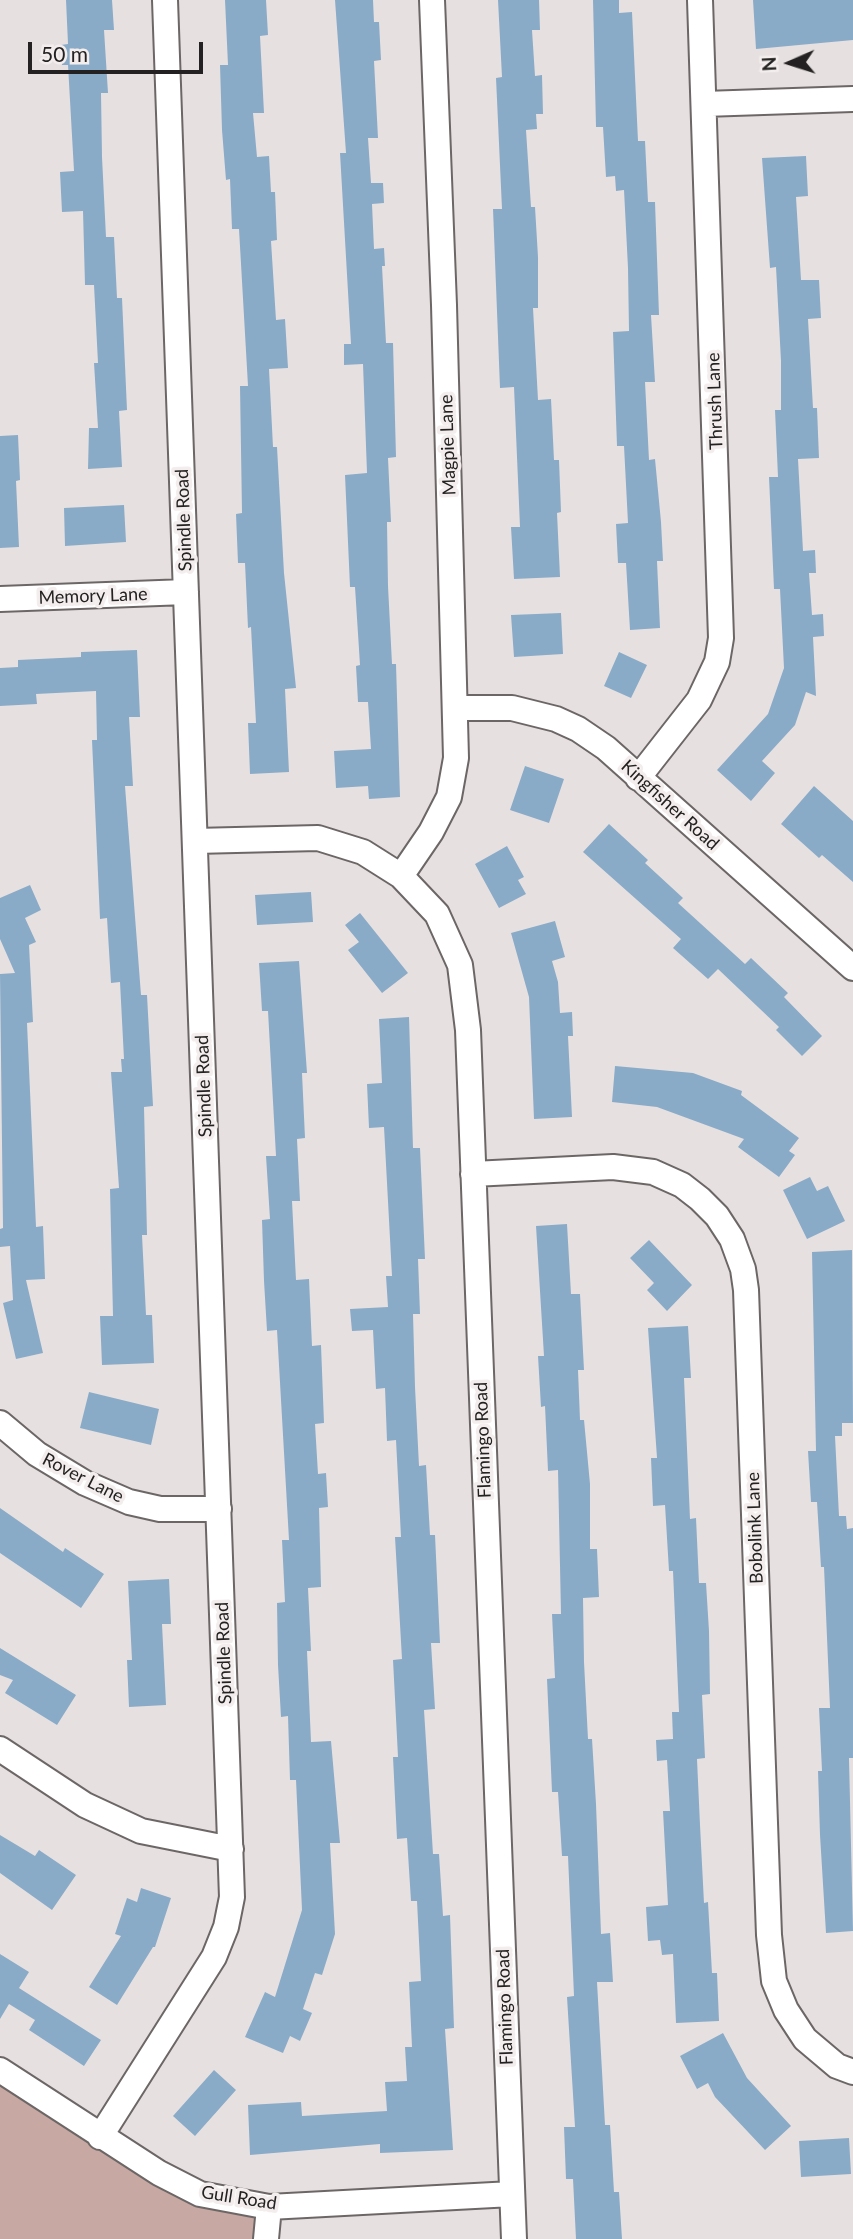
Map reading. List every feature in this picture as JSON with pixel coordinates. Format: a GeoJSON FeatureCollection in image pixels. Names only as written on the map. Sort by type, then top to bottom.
{"type":"FeatureCollection","features":[{"type":"Feature","properties":{"kind":"street","name":"Spindle Road"},"geometry":{"type":"LineString","coordinates":[[100,2137],[214,1957],[226,1927],[232,1896],[166,0]]}},
{"type":"Feature","properties":{"kind":"street","name":"Magpie Lane"},"geometry":{"type":"LineString","coordinates":[[401,876],[431,832],[449,797],[456,758],[432,0]]}},
{"type":"Feature","properties":{"kind":"street","name":"Thrush Lane"},"geometry":{"type":"LineString","coordinates":[[638,778],[699,699],[717,662],[721,638],[700,0]]}},
{"type":"Feature","properties":{"kind":"street"},"geometry":{"type":"LineString","coordinates":[[704,104],[853,99]]}},
{"type":"Feature","properties":{"kind":"street","name":"Memory Lane"},"geometry":{"type":"LineString","coordinates":[[0,599],[186,592]]}},
{"type":"Feature","properties":{"kind":"street","name":"Kingfisher Road"},"geometry":{"type":"LineString","coordinates":[[456,708],[512,708],[556,719],[606,748],[853,968]]}},
{"type":"Feature","properties":{"kind":"street","name":"Flamingo Road"},"geometry":{"type":"LineString","coordinates":[[195,841],[318,838],[363,852],[401,876],[437,914],[460,965],[468,1030],[514,2239]]}},
{"type":"Feature","properties":{"kind":"street","name":"Bobolink Lane"},"geometry":{"type":"LineString","coordinates":[[473,1174],[613,1167],[653,1172],[682,1185],[700,1199],[717,1216],[732,1240],[743,1269],[746,1290],[769,1936],[774,1981],[786,2010],[805,2039],[837,2066],[853,2072]]}},
{"type":"Feature","properties":{"kind":"street","name":"Rover Lane"},"geometry":{"type":"LineString","coordinates":[[0,1423],[37,1454],[85,1483],[129,1502],[160,1509],[219,1509]]}},
{"type":"Feature","properties":{"kind":"street"},"geometry":{"type":"LineString","coordinates":[[0,1749],[85,1805],[141,1831],[231,1849]]}},
{"type":"Feature","properties":{"kind":"street","name":"Gull Road"},"geometry":{"type":"LineString","coordinates":[[0,2070],[100,2137],[200,2194],[269,2207],[512,2194]]}},
{"type":"Feature","properties":{"kind":"street"},"geometry":{"type":"LineString","coordinates":[[266,2239],[269,2207]]}},
{"type":"Feature","properties":{"kind":"shaded area"},"geometry":{"type":"Polygon","coordinates":[[[0,2074],[179,2192],[261,2211],[259,2239],[0,2239],[0,2074]]]}},
{"type":"Feature","properties":{"kind":"building"},"geometry":{"type":"Polygon","coordinates":[[[66,0],[112,0],[114,30],[104,30],[108,93],[101,93],[102,157],[106,237],[114,237],[117,298],[122,298],[127,410],[119,411],[122,467],[88,469],[89,428],[98,428],[94,363],[98,363],[94,285],[85,285],[83,211],[62,212],[60,172],[74,171],[68,65],[62,65],[61,45],[68,44],[66,0]]]}},
{"type":"Feature","properties":{"kind":"building"},"geometry":{"type":"Polygon","coordinates":[[[225,0],[266,0],[268,35],[260,36],[264,113],[253,113],[257,157],[269,156],[271,192],[275,192],[277,240],[271,241],[276,320],[285,319],[288,368],[269,369],[273,447],[277,447],[284,573],[296,688],[285,689],[289,772],[250,774],[248,723],[256,723],[251,627],[248,628],[245,563],[238,563],[236,514],[242,513],[240,386],[248,386],[239,229],[232,229],[230,179],[226,180],[222,130],[220,65],[228,65],[225,0]]]}},
{"type":"Feature","properties":{"kind":"building"},"geometry":{"type":"Polygon","coordinates":[[[335,0],[373,0],[374,22],[379,22],[381,60],[374,61],[378,138],[368,138],[371,183],[383,183],[384,203],[372,204],[374,249],[384,248],[385,266],[382,266],[386,343],[393,343],[396,457],[388,458],[391,522],[387,522],[392,664],[396,664],[400,797],[369,799],[368,786],[336,788],[334,751],[371,749],[368,702],[358,702],[356,666],[360,665],[355,587],[350,587],[345,475],[367,473],[363,364],[344,365],[344,344],[351,344],[340,153],[346,153],[335,0]]]}},
{"type":"Feature","properties":{"kind":"building"},"geometry":{"type":"Polygon","coordinates":[[[498,0],[539,0],[540,30],[532,30],[535,76],[542,75],[543,114],[536,114],[537,129],[526,130],[531,207],[535,207],[538,257],[538,308],[533,308],[538,400],[551,399],[554,460],[559,460],[561,512],[557,513],[560,577],[514,579],[511,527],[520,527],[514,387],[500,388],[493,209],[502,209],[496,78],[502,77],[498,0]]]}},
{"type":"Feature","properties":{"kind":"building"},"geometry":{"type":"Polygon","coordinates":[[[593,0],[619,0],[619,13],[632,12],[638,141],[645,141],[648,202],[655,202],[659,315],[651,315],[655,382],[645,382],[649,460],[655,459],[661,522],[663,561],[657,561],[660,628],[630,630],[626,563],[618,563],[616,524],[628,523],[624,446],[617,446],[613,332],[629,331],[628,268],[624,190],[616,191],[615,176],[606,177],[603,127],[596,127],[593,0]]]}},
{"type":"Feature","properties":{"kind":"building"},"geometry":{"type":"Polygon","coordinates":[[[753,0],[853,0],[853,40],[756,49],[753,0]]]}},
{"type":"Feature","properties":{"kind":"building"},"geometry":{"type":"Polygon","coordinates":[[[806,156],[808,196],[796,197],[801,280],[819,280],[821,318],[808,319],[819,458],[798,459],[803,551],[815,550],[816,573],[809,573],[812,615],[823,614],[824,636],[813,637],[816,696],[806,692],[795,725],[762,761],[775,773],[751,801],[717,770],[768,714],[784,668],[780,589],[774,589],[769,477],[778,477],[775,410],[781,410],[781,361],[776,267],[770,268],[762,158],[806,156]]]}},
{"type":"Feature","properties":{"kind":"building"},"geometry":{"type":"Polygon","coordinates":[[[18,435],[20,480],[16,481],[19,547],[0,548],[0,436],[18,435]]]}},
{"type":"Feature","properties":{"kind":"building"},"geometry":{"type":"Polygon","coordinates":[[[124,505],[126,542],[65,546],[64,508],[124,505]]]}},
{"type":"Feature","properties":{"kind":"building"},"geometry":{"type":"Polygon","coordinates":[[[561,613],[563,654],[514,657],[511,615],[561,613]]]}},
{"type":"Feature","properties":{"kind":"building"},"geometry":{"type":"Polygon","coordinates":[[[137,650],[140,717],[129,717],[133,786],[125,786],[141,995],[147,995],[153,1106],[144,1107],[147,1235],[142,1235],[146,1315],[152,1315],[154,1363],[102,1365],[100,1316],[113,1316],[110,1189],[119,1188],[111,1072],[122,1072],[121,1059],[124,1059],[120,982],[111,983],[107,918],[100,919],[92,740],[97,740],[96,691],[36,694],[37,704],[0,706],[0,668],[18,667],[18,660],[81,657],[81,652],[137,650]]]}},
{"type":"Feature","properties":{"kind":"building"},"geometry":{"type":"Polygon","coordinates":[[[619,652],[647,665],[631,698],[604,686],[619,652]]]}},
{"type":"Feature","properties":{"kind":"building"},"geometry":{"type":"Polygon","coordinates":[[[525,766],[564,779],[549,823],[510,810],[525,766]]]}},
{"type":"Feature","properties":{"kind":"building"},"geometry":{"type":"Polygon","coordinates":[[[814,786],[853,821],[853,882],[822,855],[819,858],[781,824],[814,786]]]}},
{"type":"Feature","properties":{"kind":"building"},"geometry":{"type":"Polygon","coordinates":[[[609,824],[648,860],[645,863],[683,898],[678,903],[745,964],[751,958],[788,993],[784,997],[822,1036],[802,1056],[776,1030],[779,1027],[718,969],[708,979],[673,948],[681,939],[583,852],[609,824]]]}},
{"type":"Feature","properties":{"kind":"building"},"geometry":{"type":"Polygon","coordinates":[[[507,846],[524,877],[518,880],[526,894],[499,908],[475,864],[507,846]]]}},
{"type":"Feature","properties":{"kind":"building"},"geometry":{"type":"Polygon","coordinates":[[[30,885],[41,910],[25,918],[36,942],[29,945],[33,1022],[27,1023],[36,1227],[43,1226],[45,1279],[26,1280],[43,1353],[16,1359],[3,1303],[13,1300],[10,1246],[0,1247],[0,1229],[3,1228],[0,974],[15,973],[0,939],[0,898],[30,885]]]}},
{"type":"Feature","properties":{"kind":"building"},"geometry":{"type":"Polygon","coordinates":[[[311,892],[313,922],[257,925],[255,895],[311,892]]]}},
{"type":"Feature","properties":{"kind":"building"},"geometry":{"type":"Polygon","coordinates":[[[360,913],[408,973],[382,993],[348,950],[359,942],[345,925],[360,913]]]}},
{"type":"Feature","properties":{"kind":"building"},"geometry":{"type":"Polygon","coordinates":[[[555,921],[565,957],[552,961],[558,982],[560,1013],[572,1012],[573,1036],[568,1036],[572,1117],[534,1119],[529,997],[511,933],[555,921]]]}},
{"type":"Feature","properties":{"kind":"building"},"geometry":{"type":"Polygon","coordinates":[[[299,961],[307,1073],[302,1073],[305,1138],[297,1139],[300,1201],[292,1201],[296,1280],[309,1279],[312,1346],[321,1345],[324,1423],[315,1424],[318,1474],[326,1473],[328,1507],[319,1508],[321,1587],[308,1588],[311,1651],[307,1651],[311,1742],[331,1741],[340,1843],[330,1843],[335,1934],[322,1975],[315,1973],[303,2009],[312,2013],[300,2041],[290,2036],[283,2053],[245,2037],[265,1992],[275,1997],[302,1910],[296,1780],[290,1780],[288,1716],[281,1717],[278,1665],[277,1603],[285,1602],[282,1540],[289,1540],[277,1330],[267,1331],[264,1281],[262,1220],[270,1219],[266,1156],[276,1156],[268,1011],[262,1011],[259,963],[299,961]]]}},
{"type":"Feature","properties":{"kind":"building"},"geometry":{"type":"Polygon","coordinates":[[[409,1017],[413,1148],[420,1148],[425,1259],[418,1259],[420,1314],[413,1314],[415,1387],[419,1466],[426,1465],[430,1535],[435,1535],[440,1643],[431,1643],[435,1709],[424,1710],[433,1854],[439,1854],[443,1916],[450,1915],[454,2028],[445,2029],[453,2150],[380,2153],[380,2144],[250,2155],[248,2105],[301,2102],[302,2116],[387,2111],[385,2082],[407,2081],[405,2047],[412,2047],[409,1982],[421,1981],[417,1901],[411,1901],[407,1838],[397,1839],[393,1757],[398,1757],[393,1660],[402,1659],[395,1537],[401,1537],[396,1440],[387,1441],[385,1388],[376,1389],[373,1330],[352,1331],[350,1309],[388,1307],[386,1276],[392,1276],[384,1127],[369,1128],[367,1084],[382,1083],[379,1019],[409,1017]]]}},
{"type":"Feature","properties":{"kind":"building"},"geometry":{"type":"Polygon","coordinates":[[[615,1066],[693,1073],[742,1091],[741,1095],[799,1138],[789,1151],[795,1155],[779,1177],[738,1147],[744,1139],[657,1107],[612,1102],[615,1066]]]}},
{"type":"Feature","properties":{"kind":"building"},"geometry":{"type":"Polygon","coordinates":[[[810,1177],[817,1191],[828,1186],[845,1221],[807,1239],[783,1190],[810,1177]]]}},
{"type":"Feature","properties":{"kind":"building"},"geometry":{"type":"Polygon","coordinates":[[[567,1224],[571,1294],[580,1294],[584,1370],[578,1370],[580,1420],[584,1420],[590,1484],[590,1549],[597,1549],[599,1597],[583,1598],[584,1662],[588,1739],[592,1739],[601,1934],[610,1933],[613,1982],[597,1982],[605,2125],[610,2125],[614,2192],[619,2192],[622,2239],[576,2239],[573,2179],[566,2179],[564,2127],[575,2127],[567,1997],[574,1996],[568,1856],[562,1856],[558,1792],[552,1792],[547,1679],[555,1678],[552,1614],[561,1614],[558,1470],[548,1471],[545,1406],[541,1407],[538,1356],[544,1356],[536,1226],[567,1224]]]}},
{"type":"Feature","properties":{"kind":"building"},"geometry":{"type":"Polygon","coordinates":[[[649,1240],[692,1285],[667,1311],[647,1290],[654,1283],[630,1258],[649,1240]]]}},
{"type":"Feature","properties":{"kind":"building"},"geometry":{"type":"Polygon","coordinates":[[[852,1250],[853,1423],[842,1423],[842,1436],[835,1436],[839,1516],[846,1516],[847,1529],[853,1528],[853,1758],[849,1758],[853,1931],[826,1933],[818,1771],[822,1771],[819,1708],[830,1708],[824,1567],[821,1567],[817,1502],[811,1502],[808,1451],[816,1451],[812,1252],[852,1250]]]}},
{"type":"Feature","properties":{"kind":"building"},"geometry":{"type":"Polygon","coordinates":[[[688,1326],[691,1378],[684,1378],[690,1519],[696,1518],[699,1583],[706,1583],[709,1631],[710,1694],[702,1695],[705,1758],[697,1759],[704,1903],[708,1902],[712,1973],[717,1973],[719,2021],[676,2023],[673,1954],[662,1955],[660,1940],[648,1941],[646,1907],[668,1905],[663,1811],[670,1811],[667,1760],[657,1761],[656,1740],[673,1739],[672,1712],[679,1712],[673,1571],[669,1571],[665,1505],[653,1506],[651,1458],[657,1458],[648,1328],[688,1326]]]}},
{"type":"Feature","properties":{"kind":"building"},"geometry":{"type":"Polygon","coordinates":[[[89,1392],[159,1409],[151,1445],[80,1428],[89,1392]]]}},
{"type":"Feature","properties":{"kind":"building"},"geometry":{"type":"Polygon","coordinates":[[[0,1508],[63,1552],[65,1548],[104,1574],[81,1608],[0,1553],[0,1508]]]}},
{"type":"Feature","properties":{"kind":"building"},"geometry":{"type":"Polygon","coordinates":[[[169,1579],[171,1624],[162,1624],[166,1705],[129,1707],[127,1660],[132,1660],[128,1581],[169,1579]]]}},
{"type":"Feature","properties":{"kind":"building"},"geometry":{"type":"Polygon","coordinates":[[[0,1648],[76,1695],[57,1725],[5,1693],[13,1680],[0,1675],[0,1648]]]}},
{"type":"Feature","properties":{"kind":"building"},"geometry":{"type":"Polygon","coordinates":[[[0,1835],[35,1856],[39,1850],[76,1875],[52,1910],[0,1873],[0,1835]]]}},
{"type":"Feature","properties":{"kind":"building"},"geometry":{"type":"Polygon","coordinates":[[[141,1888],[171,1898],[155,1947],[117,2005],[89,1987],[121,1936],[115,1934],[127,1898],[137,1902],[141,1888]]]}},
{"type":"Feature","properties":{"kind":"building"},"geometry":{"type":"Polygon","coordinates":[[[0,1954],[29,1972],[19,1988],[101,2040],[84,2066],[29,2030],[35,2020],[9,2004],[0,2019],[0,1954]]]}},
{"type":"Feature","properties":{"kind":"building"},"geometry":{"type":"Polygon","coordinates":[[[723,2033],[747,2078],[791,2126],[765,2150],[715,2097],[708,2083],[697,2089],[680,2056],[723,2033]]]}},
{"type":"Feature","properties":{"kind":"building"},"geometry":{"type":"Polygon","coordinates":[[[214,2070],[236,2090],[195,2136],[173,2116],[214,2070]]]}},
{"type":"Feature","properties":{"kind":"building"},"geometry":{"type":"Polygon","coordinates":[[[849,2138],[851,2174],[801,2177],[799,2141],[849,2138]]]}}]}
